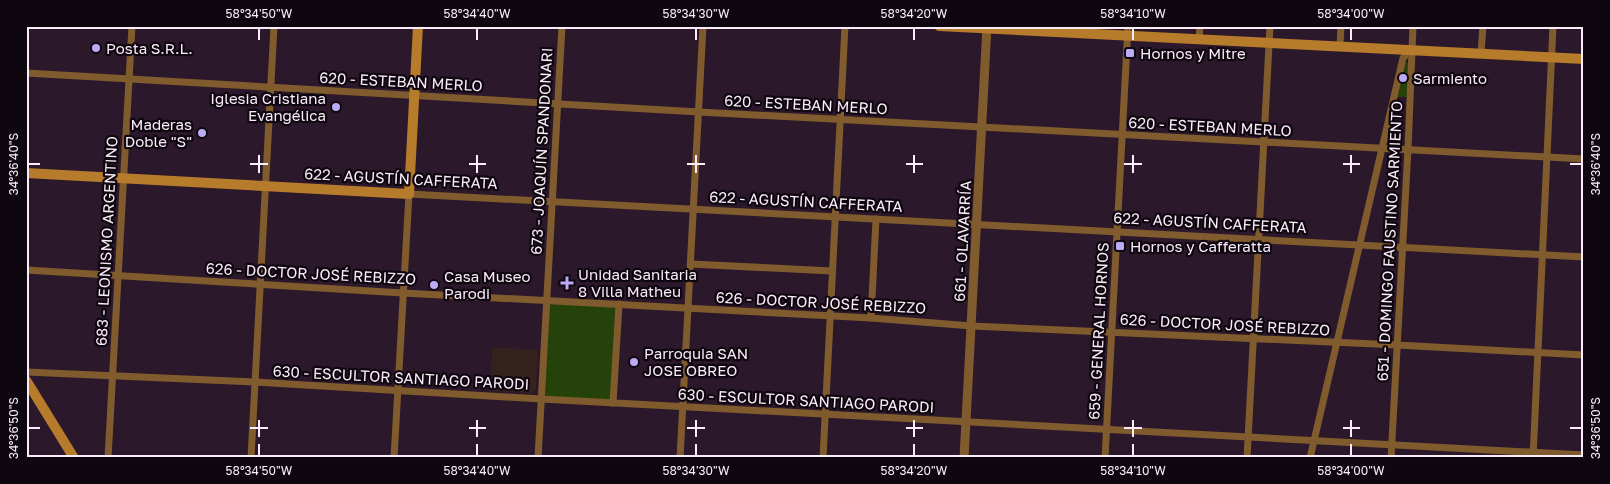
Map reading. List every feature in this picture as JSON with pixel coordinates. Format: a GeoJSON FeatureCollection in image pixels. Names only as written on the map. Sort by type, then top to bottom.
{"type":"FeatureCollection","features":[{"type":"Feature","properties":{"kind":"main road"},"geometry":{"type":"LineString","coordinates":[[409,194],[418,26]]}},
{"type":"Feature","properties":{"kind":"main road"},"geometry":{"type":"LineString","coordinates":[[939,26],[1128,31],[1199,39],[1584,59]]}},
{"type":"Feature","properties":{"kind":"main road","name":"622 - AGUSTÍN CAFFERATA"},"geometry":{"type":"LineString","coordinates":[[26,173],[409,194]]}},
{"type":"Feature","properties":{"kind":"main road"},"geometry":{"type":"LineString","coordinates":[[26,380],[74,458]]}},
{"type":"Feature","properties":{"kind":"street","name":"683 - LEONISMO ARGENTINO"},"geometry":{"type":"LineString","coordinates":[[108,458],[132,26]]}},
{"type":"Feature","properties":{"kind":"street"},"geometry":{"type":"LineString","coordinates":[[251,458],[274,26]]}},
{"type":"Feature","properties":{"kind":"street","name":"673 - JOAQUÍN SPANDONARI"},"geometry":{"type":"LineString","coordinates":[[538,458],[562,26]]}},
{"type":"Feature","properties":{"kind":"street"},"geometry":{"type":"LineString","coordinates":[[680,458],[703,26]]}},
{"type":"Feature","properties":{"kind":"street"},"geometry":{"type":"LineString","coordinates":[[823,458],[845,26]]}},
{"type":"Feature","properties":{"kind":"street"},"geometry":{"type":"LineString","coordinates":[[1199,39],[1200,26]]}},
{"type":"Feature","properties":{"kind":"street"},"geometry":{"type":"LineString","coordinates":[[1247,458],[1270,26]]}},
{"type":"Feature","properties":{"kind":"street"},"geometry":{"type":"LineString","coordinates":[[1340,46],[1341,26]]}},
{"type":"Feature","properties":{"kind":"street","name":"651 - DOMINGO FAUSTINO SARMIENTO"},"geometry":{"type":"LineString","coordinates":[[1391,458],[1413,26]]}},
{"type":"Feature","properties":{"kind":"street"},"geometry":{"type":"LineString","coordinates":[[1481,53],[1483,26]]}},
{"type":"Feature","properties":{"kind":"street"},"geometry":{"type":"LineString","coordinates":[[1533,455],[1553,26]]}},
{"type":"Feature","properties":{"kind":"street","name":"661 - OLAVARRÍA"},"geometry":{"type":"LineString","coordinates":[[964,458],[987,28]]}},
{"type":"Feature","properties":{"kind":"street","name":"659 - GENERAL HORNOS"},"geometry":{"type":"LineString","coordinates":[[1105,458],[1128,31]]}},
{"type":"Feature","properties":{"kind":"street"},"geometry":{"type":"LineString","coordinates":[[1310,458],[1403,58],[1412,50]]}},
{"type":"Feature","properties":{"kind":"street","name":"620 - ESTEBAN MERLO"},"geometry":{"type":"LineString","coordinates":[[26,73],[982,128],[1584,159]]}},
{"type":"Feature","properties":{"kind":"street"},"geometry":{"type":"LineString","coordinates":[[394,458],[409,194]]}},
{"type":"Feature","properties":{"kind":"street","name":"622 - AGUSTÍN CAFFERATA"},"geometry":{"type":"LineString","coordinates":[[409,194],[1584,257]]}},
{"type":"Feature","properties":{"kind":"street"},"geometry":{"type":"LineString","coordinates":[[871,318],[876,220]]}},
{"type":"Feature","properties":{"kind":"street"},"geometry":{"type":"LineString","coordinates":[[690,264],[832,271]]}},
{"type":"Feature","properties":{"kind":"street","name":"626 - DOCTOR JOSÉ REBIZZO"},"geometry":{"type":"LineString","coordinates":[[26,270],[403,293],[871,318],[972,326],[1397,344],[1584,355]]}},
{"type":"Feature","properties":{"kind":"street"},"geometry":{"type":"LineString","coordinates":[[613,403],[619,304]]}},
{"type":"Feature","properties":{"kind":"street","name":"630 - ESCULTOR SANTIAGO PARODI"},"geometry":{"type":"LineString","coordinates":[[26,372],[255,382],[825,415],[1392,443],[1533,455],[1584,454]]}},
{"type":"Feature","properties":{"kind":"shaded area"},"geometry":{"type":"Polygon","coordinates":[[[492,347],[538,350],[536,389],[532,393],[490,391],[492,347]]]}},
{"type":"Feature","properties":{"kind":"green space"},"geometry":{"type":"Polygon","coordinates":[[[1407,62],[1408,97],[1397,97],[1405,63],[1407,62]]]}},
{"type":"Feature","properties":{"kind":"green space"},"geometry":{"type":"Polygon","coordinates":[[[551,304],[611,306],[615,308],[611,400],[548,397],[544,393],[549,307],[551,304]]]}},
{"type":"Feature","properties":{"kind":"place","name":"Posta S.R.L."},"geometry":{"type":"Point","coordinates":[96,48]}},
{"type":"Feature","properties":{"kind":"place","name":"Hornos y Mitre"},"geometry":{"type":"Point","coordinates":[1130,53]}},
{"type":"Feature","properties":{"kind":"place","name":"Sarmiento"},"geometry":{"type":"Point","coordinates":[1403,78]}},
{"type":"Feature","properties":{"kind":"place","name":"Iglesia Cristiana Evangélica"},"geometry":{"type":"Point","coordinates":[336,107]}},
{"type":"Feature","properties":{"kind":"place","name":"Maderas Doble \"S\""},"geometry":{"type":"Point","coordinates":[202,133]}},
{"type":"Feature","properties":{"kind":"place","name":"Hornos y Cafferatta"},"geometry":{"type":"Point","coordinates":[1120,246]}},
{"type":"Feature","properties":{"kind":"place","name":"Unidad Sanitaria 8 Villa Matheu"},"geometry":{"type":"Point","coordinates":[567,283]}},
{"type":"Feature","properties":{"kind":"place","name":"Casa Museo Parodi"},"geometry":{"type":"Point","coordinates":[434,285]}},
{"type":"Feature","properties":{"kind":"place","name":"Parroquia SAN JOSE OBREO"},"geometry":{"type":"Point","coordinates":[634,362]}}]}
